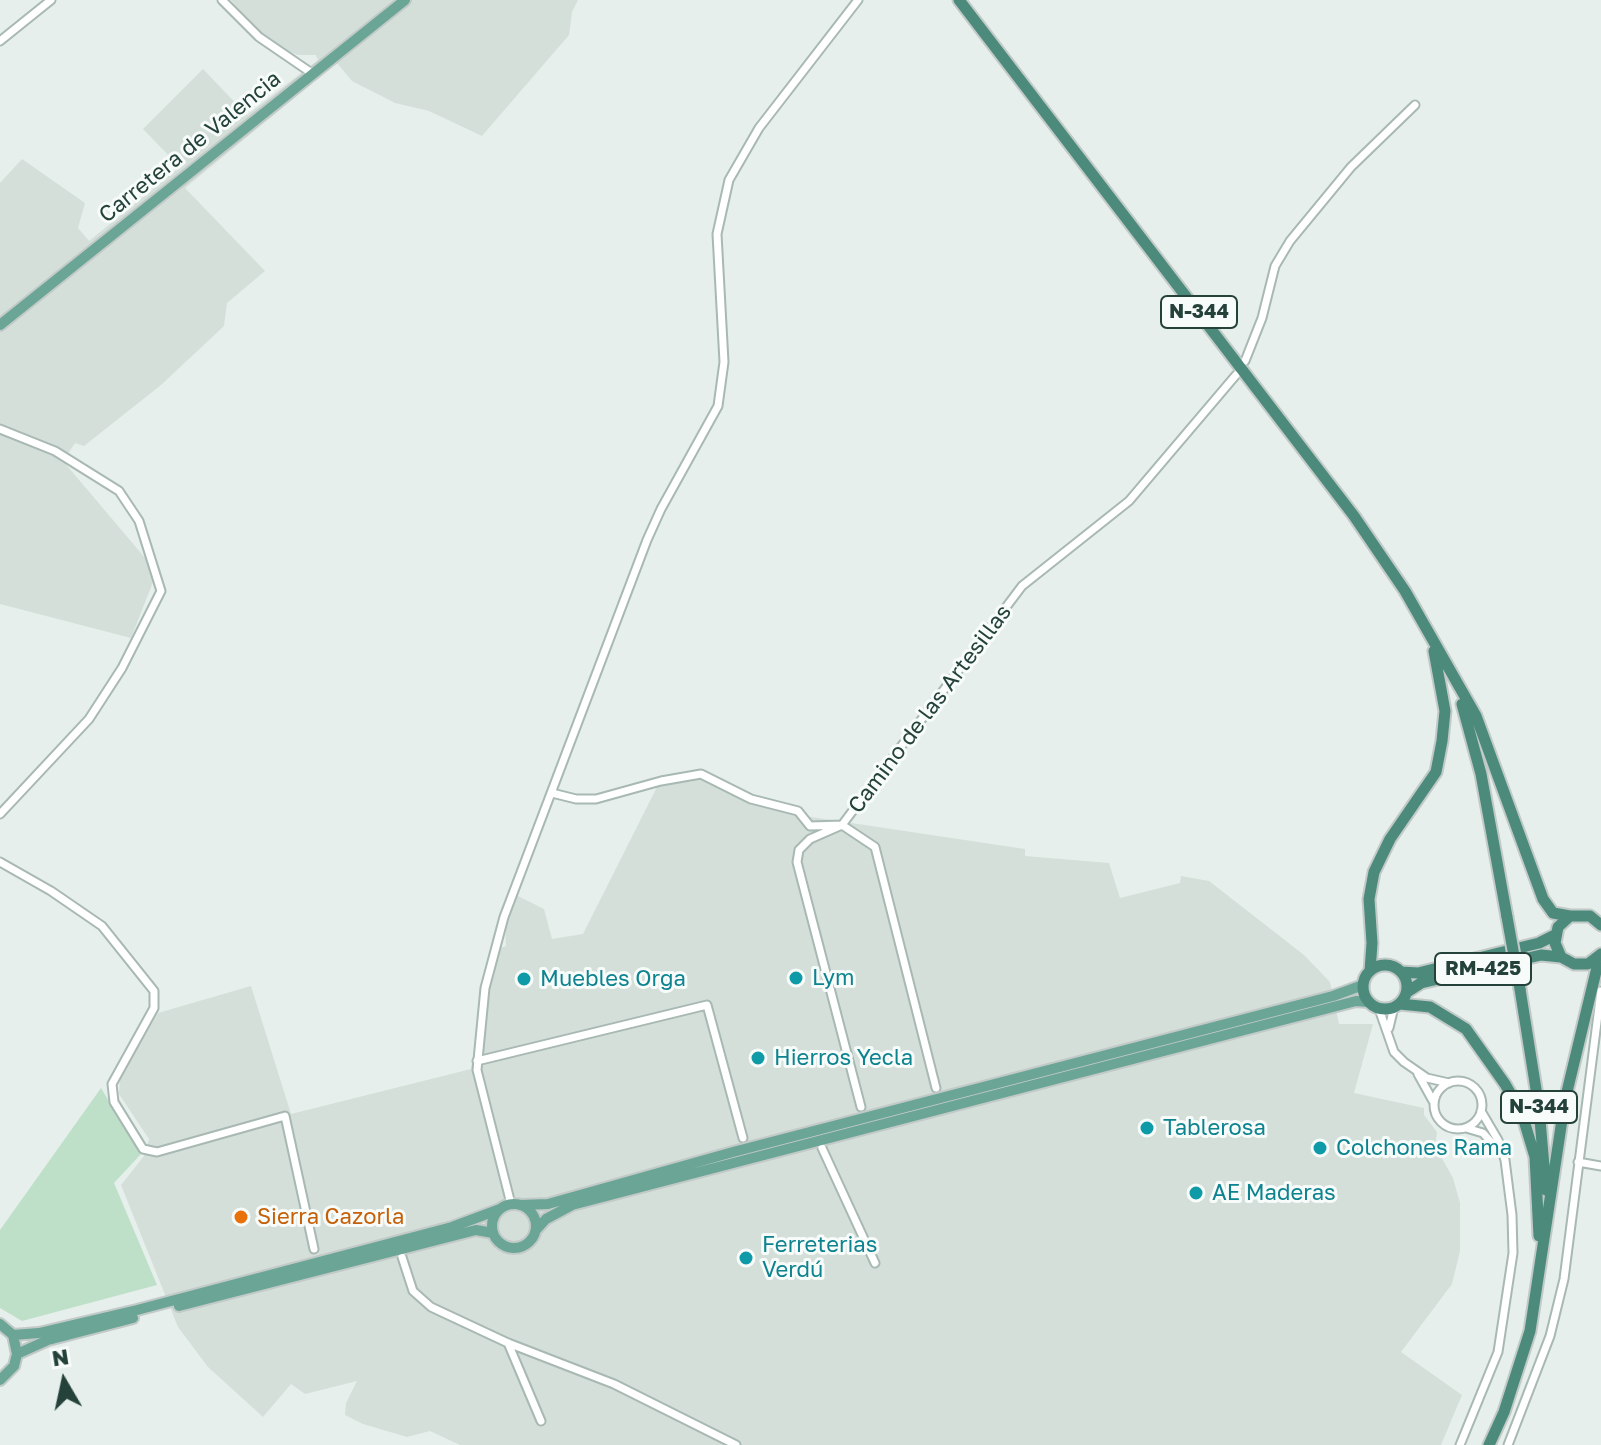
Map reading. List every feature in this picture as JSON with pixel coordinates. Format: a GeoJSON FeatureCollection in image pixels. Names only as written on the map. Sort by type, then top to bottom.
{"type":"FeatureCollection","features":[{"type":"Feature","properties":{"kind":"highway","name":"N-344"},"geometry":{"type":"LineString","coordinates":[[959,0],[1354,516],[1448,666],[1471,733],[1507,917],[1545,1164],[1546,1227],[1541,1276],[1524,1355],[1489,1445]]}},
{"type":"Feature","properties":{"kind":"highway"},"geometry":{"type":"LineString","coordinates":[[1429,632],[1442,681],[1445,711],[1442,741],[1436,772],[1390,839],[1374,872],[1369,899],[1370,971],[1363,985],[1368,1002],[1379,1009],[1430,1007],[1466,1029],[1487,1055],[1522,1114],[1539,1184],[1541,1276]]}},
{"type":"Feature","properties":{"kind":"highway"},"geometry":{"type":"LineString","coordinates":[[1448,666],[1476,716],[1543,899],[1553,913],[1570,916],[1583,914],[1599,922]]}},
{"type":"Feature","properties":{"kind":"highway"},"geometry":{"type":"LineString","coordinates":[[1570,916],[1555,935],[1561,957],[1581,965],[1601,954]]}},
{"type":"Feature","properties":{"kind":"highway","name":"RM-425"},"geometry":{"type":"LineString","coordinates":[[1401,972],[1418,973],[1443,967],[1539,943],[1555,935]]}},
{"type":"Feature","properties":{"kind":"highway"},"geometry":{"type":"LineString","coordinates":[[1546,1227],[1565,1100],[1601,954]]}},
{"type":"Feature","properties":{"kind":"highway","name":"RM-425"},"geometry":{"type":"LineString","coordinates":[[1407,992],[1421,983],[1541,955],[1561,957]]}},
{"type":"Feature","properties":{"kind":"highway"},"geometry":{"type":"LineString","coordinates":[[1370,971],[1382,965],[1401,972],[1407,992],[1397,1006]]}},
{"type":"Feature","properties":{"kind":"main road","name":"Carretera de Valencia"},"geometry":{"type":"LineString","coordinates":[[0,325],[405,0]]}},
{"type":"Feature","properties":{"kind":"main road"},"geometry":{"type":"LineString","coordinates":[[13,1335],[39,1333],[137,1310],[452,1227],[510,1206],[548,1204],[733,1152],[1345,993],[1363,985]]}},
{"type":"Feature","properties":{"kind":"main road"},"geometry":{"type":"LineString","coordinates":[[17,1354],[52,1338],[476,1230],[493,1233],[502,1244],[516,1248],[530,1242],[546,1219],[572,1205],[1336,1006],[1368,1002]]}},
{"type":"Feature","properties":{"kind":"main road"},"geometry":{"type":"LineString","coordinates":[[493,1233],[494,1217],[510,1206],[531,1211],[536,1230]]}},
{"type":"Feature","properties":{"kind":"main road"},"geometry":{"type":"LineString","coordinates":[[0,1324],[13,1335],[17,1354],[14,1366],[0,1380]]}},
{"type":"Feature","properties":{"kind":"street"},"geometry":{"type":"LineString","coordinates":[[0,41],[51,0]]}},
{"type":"Feature","properties":{"kind":"street"},"geometry":{"type":"LineString","coordinates":[[222,0],[259,37],[313,74]]}},
{"type":"Feature","properties":{"kind":"street"},"geometry":{"type":"LineString","coordinates":[[510,1206],[477,1061],[485,988],[504,917],[661,509],[718,406],[724,362],[717,234],[729,180],[759,128],[858,0]]}},
{"type":"Feature","properties":{"kind":"street"},"geometry":{"type":"LineString","coordinates":[[1245,361],[1262,318],[1275,266],[1290,241],[1351,167],[1415,105]]}},
{"type":"Feature","properties":{"kind":"street","name":"Camino de las Artesillas"},"geometry":{"type":"LineString","coordinates":[[552,793],[596,799],[661,781],[701,774],[751,799],[798,811],[810,826],[842,825],[888,769],[1022,586],[1141,489],[1236,375]]}},
{"type":"Feature","properties":{"kind":"street"},"geometry":{"type":"LineString","coordinates":[[0,429],[55,451],[119,491],[139,521],[161,591],[97,708],[0,814]]}},
{"type":"Feature","properties":{"kind":"street"},"geometry":{"type":"LineString","coordinates":[[861,1107],[797,862],[799,850],[810,839],[842,825],[875,847],[936,1088]]}},
{"type":"Feature","properties":{"kind":"street"},"geometry":{"type":"LineString","coordinates":[[0,862],[51,891],[102,926],[154,991],[154,1008],[112,1084],[114,1102],[143,1149],[157,1152],[285,1116],[314,1249]]}},
{"type":"Feature","properties":{"kind":"street"},"geometry":{"type":"LineString","coordinates":[[1508,1445],[1553,1322],[1564,1279],[1601,991]]}},
{"type":"Feature","properties":{"kind":"street"},"geometry":{"type":"LineString","coordinates":[[477,1061],[707,1005],[743,1138]]}},
{"type":"Feature","properties":{"kind":"street"},"geometry":{"type":"LineString","coordinates":[[1389,1034],[1397,1006]]}},
{"type":"Feature","properties":{"kind":"street"},"geometry":{"type":"LineString","coordinates":[[1379,1009],[1394,1052],[1417,1072],[1428,1087],[1437,1116],[1447,1126],[1466,1128],[1492,1141],[1505,1160]]}},
{"type":"Feature","properties":{"kind":"street"},"geometry":{"type":"LineString","coordinates":[[1417,1072],[1449,1083],[1464,1082],[1477,1090],[1481,1111],[1498,1140],[1505,1160],[1513,1236],[1505,1318],[1493,1367],[1460,1445]]}},
{"type":"Feature","properties":{"kind":"street"},"geometry":{"type":"LineString","coordinates":[[1434,1105],[1438,1092],[1449,1083]]}},
{"type":"Feature","properties":{"kind":"street"},"geometry":{"type":"LineString","coordinates":[[1466,1128],[1481,1111]]}},
{"type":"Feature","properties":{"kind":"street"},"geometry":{"type":"LineString","coordinates":[[822,1148],[875,1263]]}},
{"type":"Feature","properties":{"kind":"street"},"geometry":{"type":"LineString","coordinates":[[1578,1162],[1601,1166]]}},
{"type":"Feature","properties":{"kind":"street"},"geometry":{"type":"LineString","coordinates":[[402,1257],[410,1285],[418,1297],[462,1323],[614,1384],[736,1445]]}},
{"type":"Feature","properties":{"kind":"street"},"geometry":{"type":"LineString","coordinates":[[508,1343],[541,1421]]}},
{"type":"Feature","properties":{"kind":"shaded area"},"geometry":{"type":"Polygon","coordinates":[[[231,0],[578,0],[572,12],[569,35],[482,136],[429,111],[395,103],[352,81],[337,63],[185,188],[265,271],[227,303],[224,326],[161,385],[84,446],[75,443],[63,461],[157,572],[131,638],[0,604],[0,183],[22,159],[85,203],[78,228],[89,241],[180,167],[143,129],[203,69],[247,115],[318,60],[316,55],[298,55],[280,48],[253,27],[231,0]]]}},
{"type":"Feature","properties":{"kind":"shaded area"},"geometry":{"type":"Polygon","coordinates":[[[706,778],[747,803],[811,817],[1025,849],[1025,856],[1109,863],[1120,898],[1180,883],[1181,876],[1209,881],[1304,955],[1330,982],[1339,1024],[1373,1024],[1354,1093],[1424,1108],[1424,1115],[1437,1132],[1435,1146],[1453,1178],[1460,1203],[1460,1251],[1452,1284],[1401,1352],[1462,1395],[1441,1445],[460,1445],[430,1431],[407,1437],[363,1424],[345,1415],[346,1403],[357,1381],[305,1394],[291,1384],[263,1417],[208,1367],[178,1327],[121,1185],[144,1156],[149,1139],[119,1094],[120,1074],[158,1013],[251,986],[291,1114],[471,1069],[482,994],[498,949],[506,946],[505,924],[516,895],[544,909],[552,939],[583,934],[659,783],[706,778]]]}},
{"type":"Feature","properties":{"kind":"green space"},"geometry":{"type":"Polygon","coordinates":[[[101,1088],[141,1154],[114,1183],[157,1285],[22,1321],[0,1308],[0,1230],[101,1088]]]}},
{"type":"Feature","properties":{"kind":"place","name":"Lym"},"geometry":{"type":"Point","coordinates":[796,978]}},
{"type":"Feature","properties":{"kind":"place","name":"Muebles Orga"},"geometry":{"type":"Point","coordinates":[524,979]}},
{"type":"Feature","properties":{"kind":"place","name":"Hierros Yecla"},"geometry":{"type":"Point","coordinates":[758,1058]}},
{"type":"Feature","properties":{"kind":"place","name":"Tablerosa"},"geometry":{"type":"Point","coordinates":[1147,1128]}},
{"type":"Feature","properties":{"kind":"place","name":"Colchones Rama"},"geometry":{"type":"Point","coordinates":[1320,1148]}},
{"type":"Feature","properties":{"kind":"place","name":"AE Maderas"},"geometry":{"type":"Point","coordinates":[1196,1193]}},
{"type":"Feature","properties":{"kind":"place","name":"Sierra Cazorla"},"geometry":{"type":"Point","coordinates":[241,1217]}},
{"type":"Feature","properties":{"kind":"place","name":"Ferreterias Verdú"},"geometry":{"type":"Point","coordinates":[746,1258]}}]}
